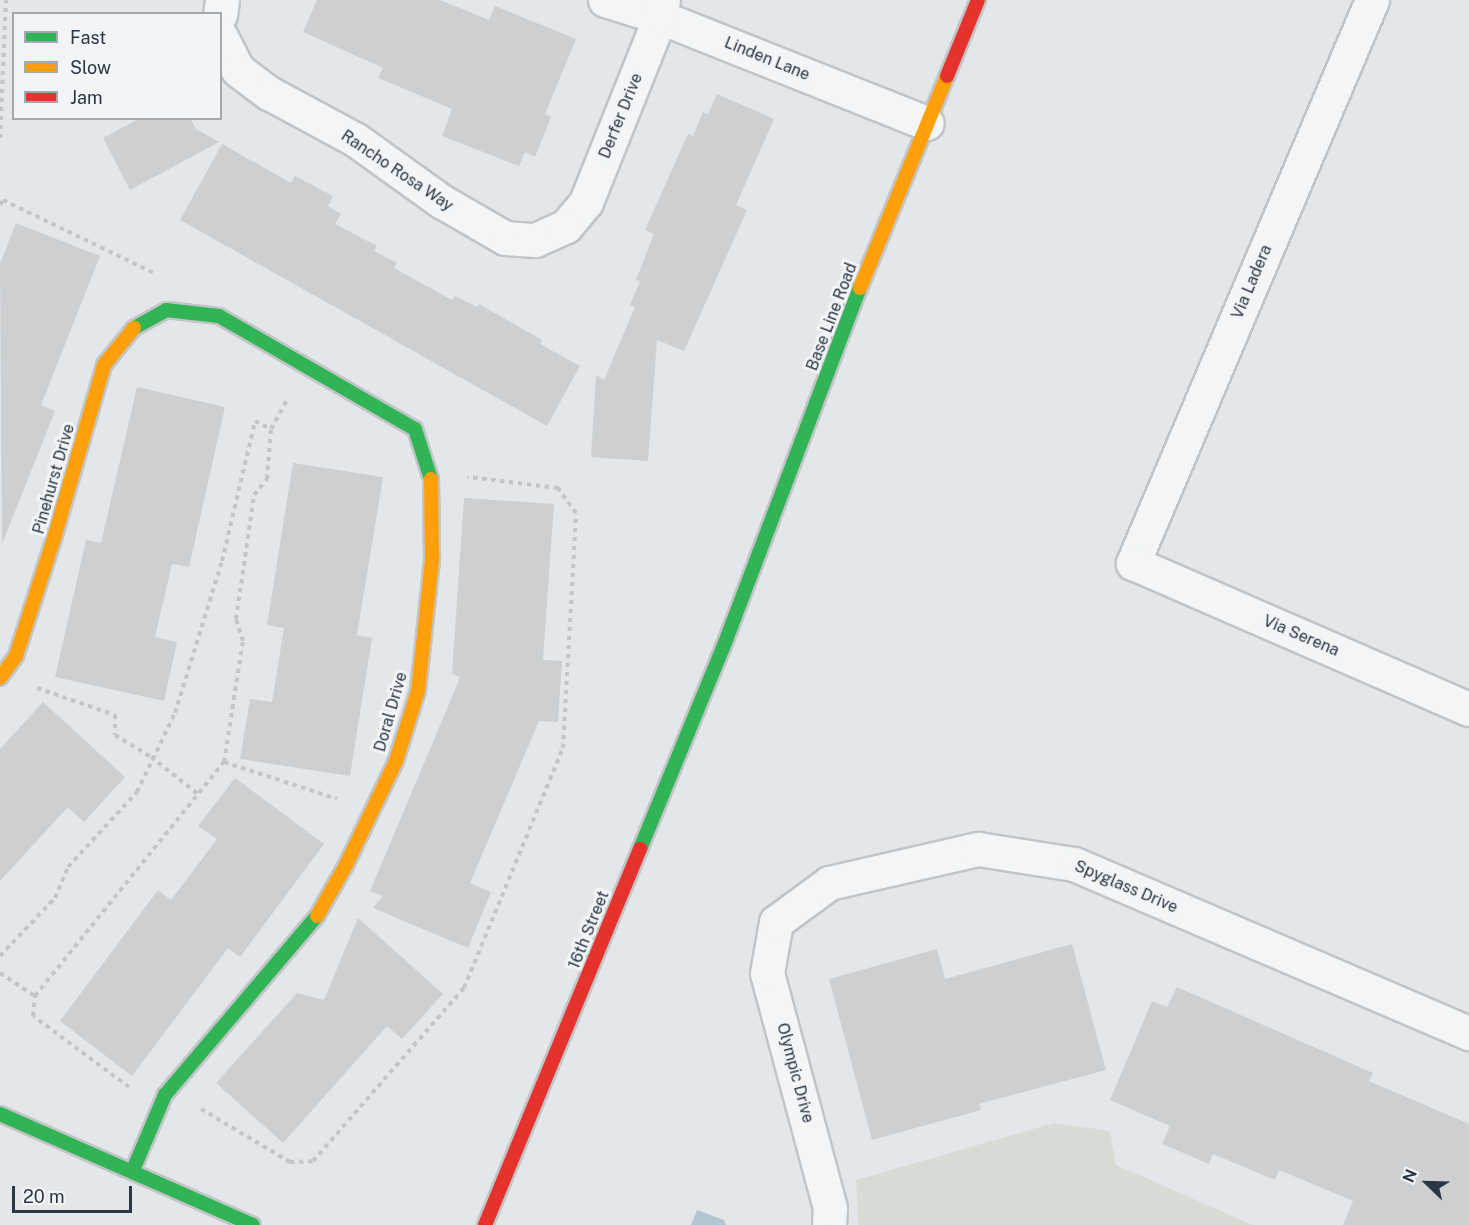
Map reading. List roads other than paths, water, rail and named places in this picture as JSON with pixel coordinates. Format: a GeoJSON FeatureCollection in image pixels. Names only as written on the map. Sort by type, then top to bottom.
{"type":"FeatureCollection","features":[{"type":"Feature","properties":{"kind":"street","name":"Linden Lane"},"geometry":{"type":"LineString","coordinates":[[605,0],[661,8],[927,123]]}},
{"type":"Feature","properties":{"kind":"street","name":"Base Line Road"},"geometry":{"type":"LineString","coordinates":[[723,648],[847,320],[978,0]]}},
{"type":"Feature","properties":{"kind":"street","name":"Via Ladera"},"geometry":{"type":"LineString","coordinates":[[1133,563],[1372,0]]}},
{"type":"Feature","properties":{"kind":"street","name":"Derfer Drive"},"geometry":{"type":"LineString","coordinates":[[566,226],[586,202],[661,8]]}},
{"type":"Feature","properties":{"kind":"street","name":"Rancho Rosa Way"},"geometry":{"type":"LineString","coordinates":[[222,40],[238,70],[269,93],[356,140],[441,201],[505,238],[535,240],[566,226]]}},
{"type":"Feature","properties":{"kind":"street","name":"Doral Drive"},"geometry":{"type":"LineString","coordinates":[[132,1170],[165,1095],[314,922],[346,865],[396,761],[418,691],[432,559],[431,477],[415,429],[219,316],[166,310]]}},
{"type":"Feature","properties":{"kind":"street","name":"Pinehurst Drive"},"geometry":{"type":"LineString","coordinates":[[0,678],[16,656],[56,535],[104,365],[130,330],[166,310]]}},
{"type":"Feature","properties":{"kind":"street","name":"Via Serena"},"geometry":{"type":"LineString","coordinates":[[1133,563],[1469,709]]}},
{"type":"Feature","properties":{"kind":"street","name":"16th Street"},"geometry":{"type":"LineString","coordinates":[[485,1225],[723,648]]}},
{"type":"Feature","properties":{"kind":"street","name":"Spyglass Drive"},"geometry":{"type":"LineString","coordinates":[[776,922],[829,883],[978,849],[1074,864],[1469,1033]]}},
{"type":"Feature","properties":{"kind":"street","name":"Olympic Drive"},"geometry":{"type":"LineString","coordinates":[[776,922],[767,973],[830,1208],[829,1225]]}},
{"type":"Feature","properties":{"kind":"street"},"geometry":{"type":"LineString","coordinates":[[0,1114],[253,1225]]}},
{"type":"Feature","properties":{"kind":"water"},"geometry":{"type":"Polygon","coordinates":[[[697,1210],[724,1220],[726,1225],[691,1225],[697,1210]]]}}]}
